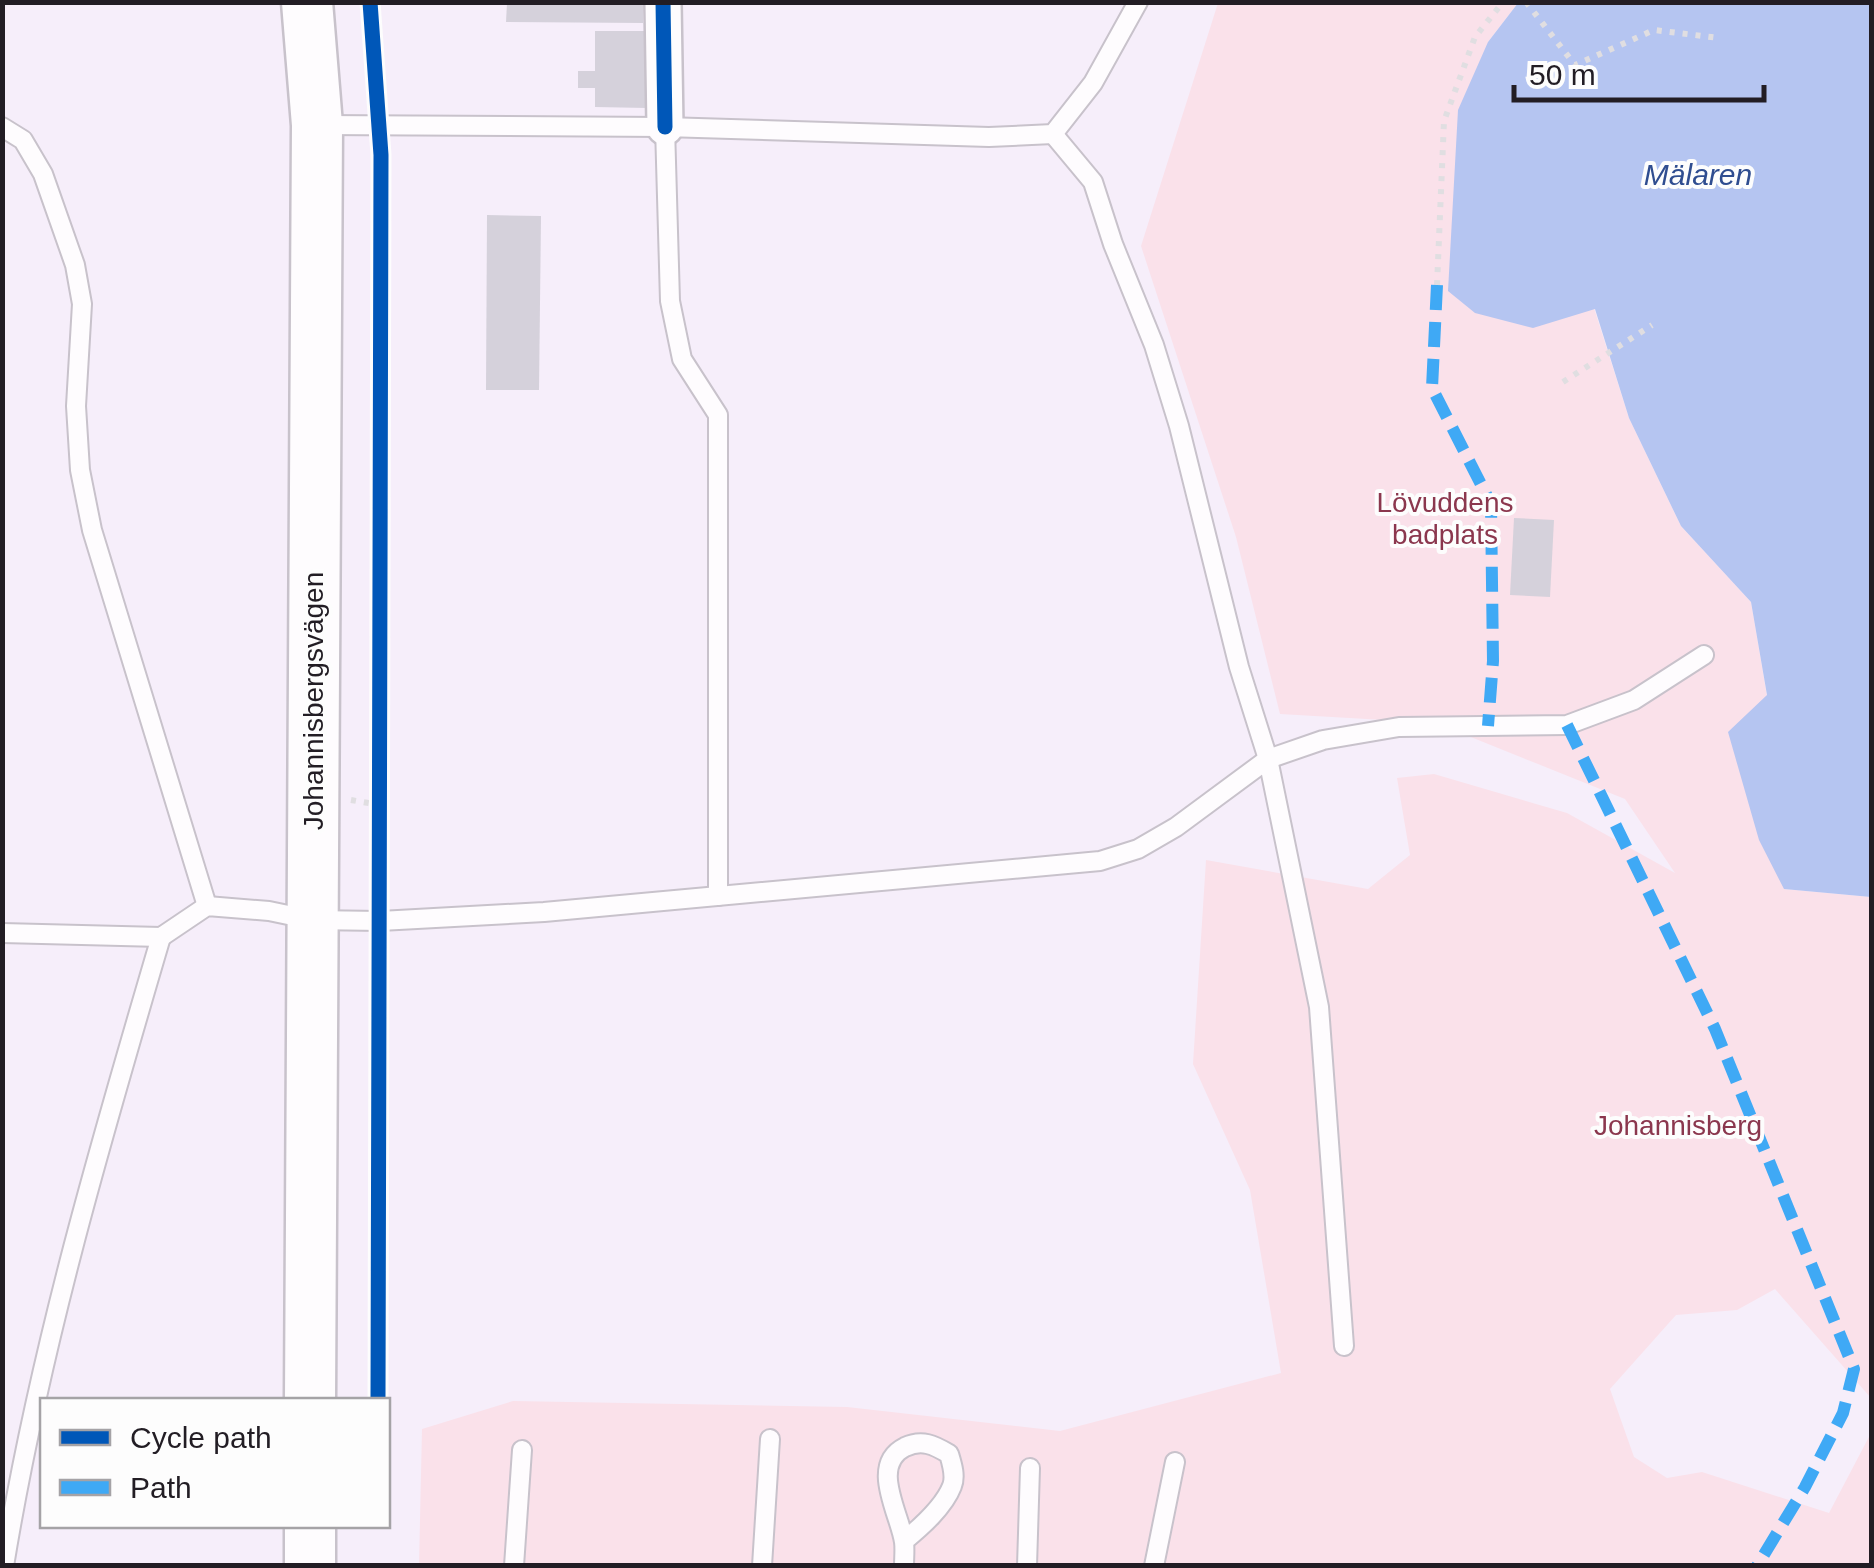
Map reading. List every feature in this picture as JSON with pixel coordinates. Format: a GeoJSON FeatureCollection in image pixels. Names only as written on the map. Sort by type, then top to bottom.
{"type":"FeatureCollection","features":[{"type":"Feature","properties":{"kind":"main road","name":"Johannisbergsvägen"},"geometry":{"type":"LineString","coordinates":[[307,2],[317,125],[310,1398]]}},
{"type":"Feature","properties":{"kind":"main road"},"geometry":{"type":"LineString","coordinates":[[310,1528],[310,1566]]}},
{"type":"Feature","properties":{"kind":"street"},"geometry":{"type":"LineString","coordinates":[[662,2],[665,128]]}},
{"type":"Feature","properties":{"kind":"lane"},"geometry":{"type":"LineString","coordinates":[[317,125],[665,128],[989,137],[1052,134],[1094,83],[1138,2]]}},
{"type":"Feature","properties":{"kind":"lane"},"geometry":{"type":"LineString","coordinates":[[2,128],[23,140],[43,174],[75,265],[82,304],[76,406],[80,470],[92,530],[207,906]]}},
{"type":"Feature","properties":{"kind":"lane"},"geometry":{"type":"LineString","coordinates":[[665,128],[670,301],[682,359],[718,415],[718,896]]}},
{"type":"Feature","properties":{"kind":"lane"},"geometry":{"type":"LineString","coordinates":[[1052,134],[1093,182],[1154,345],[1179,426],[1239,667],[1268,759],[1319,1007],[1344,1346]]}},
{"type":"Feature","properties":{"kind":"lane"},"geometry":{"type":"LineString","coordinates":[[2,933],[161,937],[207,906],[269,911],[312,920],[380,921],[544,912],[1100,861],[1138,849],[1176,826],[1268,759],[1322,740],[1399,728],[1567,725],[1634,700],[1704,655]]}},
{"type":"Feature","properties":{"kind":"lane"},"geometry":{"type":"LineString","coordinates":[[4,1566],[60,1296],[161,937]]}},
{"type":"Feature","properties":{"kind":"lane"},"geometry":{"type":"LineString","coordinates":[[762,1566],[770,1439]]}},
{"type":"Feature","properties":{"kind":"lane"},"geometry":{"type":"LineString","coordinates":[[904,1541],[924,1524],[952,1486],[954,1472],[949,1454],[932,1444],[917,1442],[899,1449],[888,1467],[889,1490],[904,1541],[904,1566]]}},
{"type":"Feature","properties":{"kind":"lane"},"geometry":{"type":"LineString","coordinates":[[514,1566],[522,1450]]}},
{"type":"Feature","properties":{"kind":"lane"},"geometry":{"type":"LineString","coordinates":[[1154,1566],[1175,1462]]}},
{"type":"Feature","properties":{"kind":"lane"},"geometry":{"type":"LineString","coordinates":[[1027,1566],[1030,1468]]}},
{"type":"Feature","properties":{"kind":"path"},"geometry":{"type":"LineString","coordinates":[[1436,285],[1444,121],[1475,37],[1502,2]]}},
{"type":"Feature","properties":{"kind":"path"},"geometry":{"type":"LineString","coordinates":[[1526,2],[1575,65],[1654,30],[1720,38]]}},
{"type":"Feature","properties":{"kind":"path"},"geometry":{"type":"LineString","coordinates":[[1563,382],[1652,325]]}},
{"type":"Feature","properties":{"kind":"path"},"geometry":{"type":"LineString","coordinates":[[380,786],[380,824]]}},
{"type":"Feature","properties":{"kind":"path"},"geometry":{"type":"LineString","coordinates":[[350,800],[380,805]]}},
{"type":"Feature","properties":{"kind":"green space"},"geometry":{"type":"Polygon","coordinates":[[[1218,3],[1518,3],[1488,42],[1594,308],[1629,418],[1681,526],[1751,602],[1767,696],[1784,889],[1871,897],[1871,1398],[1775,1289],[1737,1310],[1676,1315],[1610,1389],[1634,1457],[1667,1478],[1702,1472],[1829,1513],[1871,1433],[1871,1565],[419,1566],[422,1429],[513,1401],[847,1407],[1060,1431],[1281,1373],[1250,1190],[1193,1064],[1206,860],[1368,889],[1410,855],[1397,778],[1434,774],[1567,813],[1675,873],[1625,799],[1436,723],[1280,714],[1236,537],[1141,246],[1218,3]]]}},
{"type":"Feature","properties":{"kind":"water","name":"Mälaren"},"geometry":{"type":"Polygon","coordinates":[[[1518,3],[1871,3],[1871,897],[1784,889],[1759,840],[1728,732],[1767,695],[1751,602],[1681,526],[1629,418],[1595,309],[1533,328],[1475,313],[1448,291],[1458,110],[1488,42],[1518,3]]]}},
{"type":"Feature","properties":{"kind":"building"},"geometry":{"type":"Polygon","coordinates":[[[507,3],[643,3],[643,23],[506,22],[507,3]]]}},
{"type":"Feature","properties":{"kind":"building"},"geometry":{"type":"Polygon","coordinates":[[[595,31],[648,31],[647,108],[595,107],[595,88],[578,88],[578,71],[595,71],[595,31]]]}},
{"type":"Feature","properties":{"kind":"building"},"geometry":{"type":"Polygon","coordinates":[[[487,215],[541,216],[539,390],[486,390],[487,215]]]}},
{"type":"Feature","properties":{"kind":"building"},"geometry":{"type":"Polygon","coordinates":[[[1514,518],[1554,520],[1550,597],[1510,595],[1514,518]]]}},
{"type":"Feature","properties":{"kind":"marked path"},"geometry":{"type":"LineString","coordinates":[[1437,285],[1432,388],[1491,504],[1493,661],[1488,726]]}},
{"type":"Feature","properties":{"kind":"marked path"},"geometry":{"type":"LineString","coordinates":[[1567,725],[1715,1029],[1854,1369],[1843,1413],[1805,1487],[1757,1566]]}},
{"type":"Feature","properties":{"kind":"cycle path"},"geometry":{"type":"LineString","coordinates":[[370,2],[381,155],[378,1398]]}},
{"type":"Feature","properties":{"kind":"cycle path"},"geometry":{"type":"LineString","coordinates":[[663,2],[665,127]]}},
{"type":"Feature","properties":{"kind":"park label","name":"Lövuddens badplats"},"geometry":{"type":"Point","coordinates":[1445,518]}},
{"type":"Feature","properties":{"kind":"park label","name":"Johannisberg"},"geometry":{"type":"Point","coordinates":[1678,1125]}}]}
